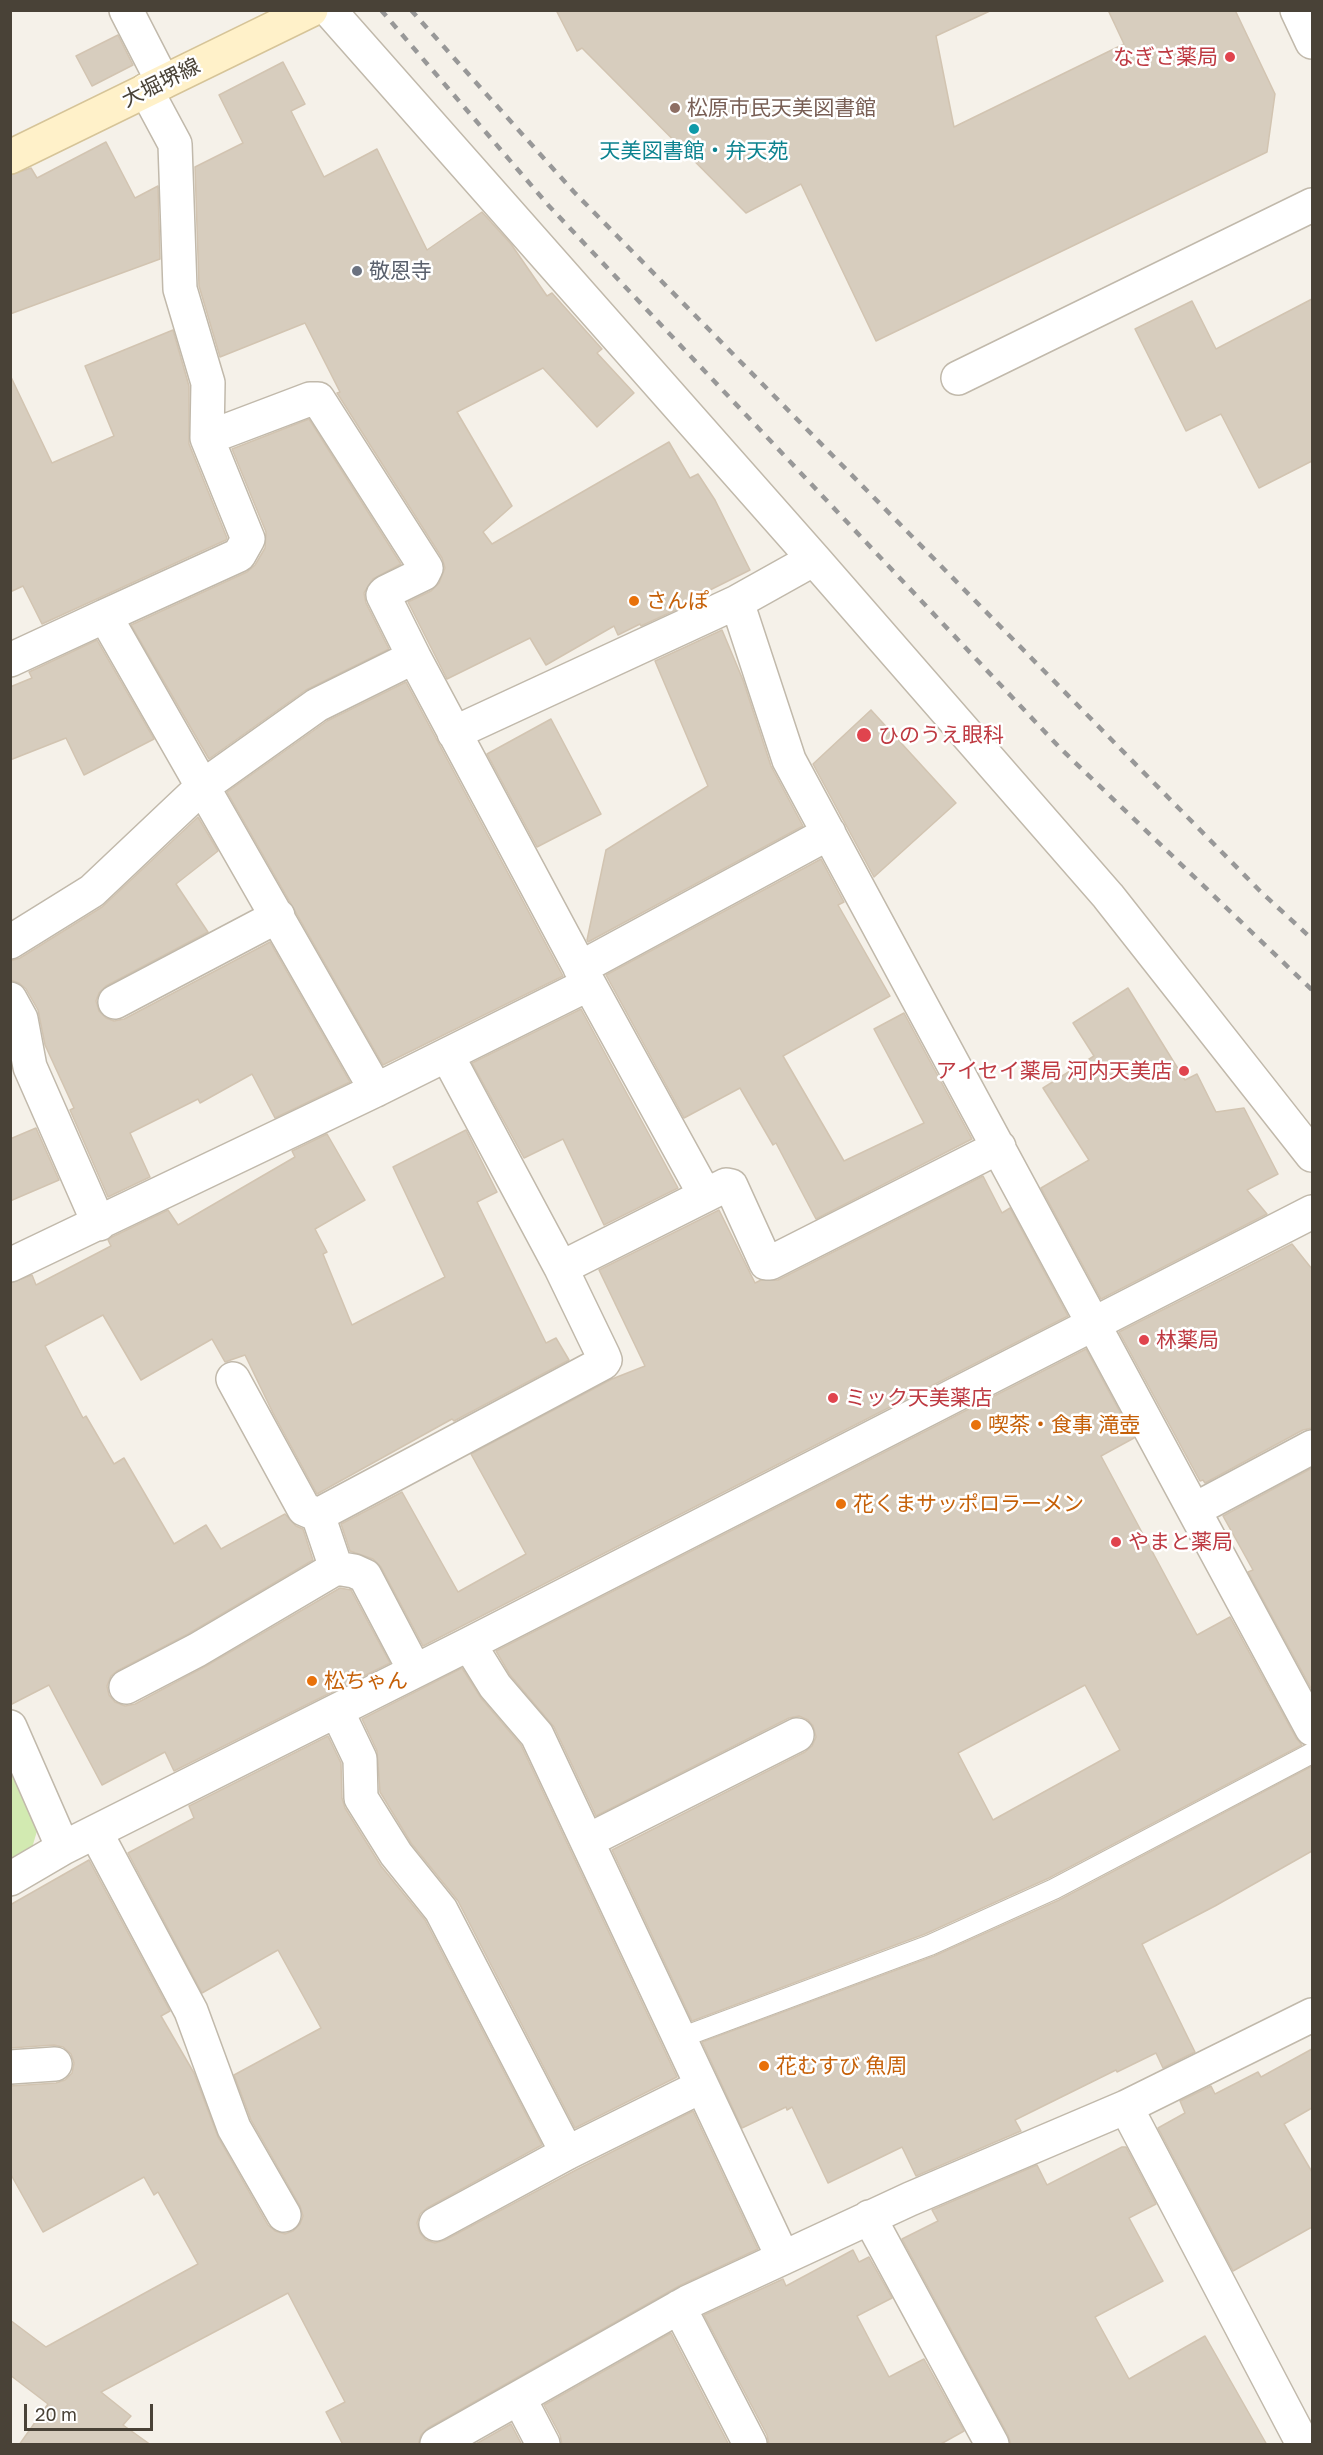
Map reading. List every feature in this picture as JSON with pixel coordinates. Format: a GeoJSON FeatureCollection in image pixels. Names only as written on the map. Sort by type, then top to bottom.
{"type":"FeatureCollection","features":[{"type":"Feature","properties":{"kind":"main road","name":"大堀堺線"},"geometry":{"type":"LineString","coordinates":[[10,157],[311,10]]}},
{"type":"Feature","properties":{"kind":"street"},"geometry":{"type":"LineString","coordinates":[[10,660],[239,555],[248,539],[207,438],[208,383],[180,289],[174,144],[126,10]]}},
{"type":"Feature","properties":{"kind":"street"},"geometry":{"type":"LineString","coordinates":[[329,10],[1108,896],[1312,1155]]}},
{"type":"Feature","properties":{"kind":"street"},"geometry":{"type":"LineString","coordinates":[[1297,10],[1312,42]]}},
{"type":"Feature","properties":{"kind":"street"},"geometry":{"type":"LineString","coordinates":[[958,378],[1312,205]]}},
{"type":"Feature","properties":{"kind":"street"},"geometry":{"type":"LineString","coordinates":[[207,438],[310,399],[318,399],[426,568],[423,574],[386,591],[384,595],[414,657],[584,976],[705,1195]]}},
{"type":"Feature","properties":{"kind":"street"},"geometry":{"type":"LineString","coordinates":[[454,733],[738,602],[814,559]]}},
{"type":"Feature","properties":{"kind":"street"},"geometry":{"type":"LineString","coordinates":[[738,602],[789,760],[1312,1729]]}},
{"type":"Feature","properties":{"kind":"street"},"geometry":{"type":"LineString","coordinates":[[105,616],[376,1090]]}},
{"type":"Feature","properties":{"kind":"street"},"geometry":{"type":"LineString","coordinates":[[10,942],[92,891],[202,787],[317,705],[414,657]]}},
{"type":"Feature","properties":{"kind":"street"},"geometry":{"type":"LineString","coordinates":[[10,1265],[447,1055],[829,833]]}},
{"type":"Feature","properties":{"kind":"street"},"geometry":{"type":"LineString","coordinates":[[115,1002],[278,916]]}},
{"type":"Feature","properties":{"kind":"street"},"geometry":{"type":"LineString","coordinates":[[10,999],[21,1019],[30,1067],[99,1224]]}},
{"type":"Feature","properties":{"kind":"street"},"geometry":{"type":"LineString","coordinates":[[318,1515],[603,1364],[605,1360],[561,1268],[447,1055]]}},
{"type":"Feature","properties":{"kind":"street"},"geometry":{"type":"LineString","coordinates":[[561,1268],[726,1185],[731,1186],[766,1263],[770,1263],[999,1147]]}},
{"type":"Feature","properties":{"kind":"street"},"geometry":{"type":"LineString","coordinates":[[10,1879],[63,1848],[469,1644],[1312,1212]]}},
{"type":"Feature","properties":{"kind":"street"},"geometry":{"type":"LineString","coordinates":[[233,1379],[304,1509],[318,1515],[336,1568]]}},
{"type":"Feature","properties":{"kind":"street"},"geometry":{"type":"LineString","coordinates":[[1194,1510],[1312,1447]]}},
{"type":"Feature","properties":{"kind":"street"},"geometry":{"type":"LineString","coordinates":[[126,1687],[197,1650],[336,1568],[354,1571],[365,1576],[415,1671]]}},
{"type":"Feature","properties":{"kind":"street"},"geometry":{"type":"LineString","coordinates":[[469,1644],[495,1686],[537,1736],[783,2258]]}},
{"type":"Feature","properties":{"kind":"street"},"geometry":{"type":"LineString","coordinates":[[337,1711],[360,1759],[361,1798],[396,1854],[441,1910],[567,2153]]}},
{"type":"Feature","properties":{"kind":"street"},"geometry":{"type":"LineString","coordinates":[[10,1727],[63,1848]]}},
{"type":"Feature","properties":{"kind":"street"},"geometry":{"type":"LineString","coordinates":[[587,1841],[797,1735]]}},
{"type":"Feature","properties":{"kind":"street"},"geometry":{"type":"LineString","coordinates":[[96,1833],[191,2010],[234,2128],[284,2215]]}},
{"type":"Feature","properties":{"kind":"street"},"geometry":{"type":"LineString","coordinates":[[437,2445],[680,2307],[869,2217],[1126,2107],[1312,2015]]}},
{"type":"Feature","properties":{"kind":"street"},"geometry":{"type":"LineString","coordinates":[[10,2067],[55,2064]]}},
{"type":"Feature","properties":{"kind":"street"},"geometry":{"type":"LineString","coordinates":[[436,2224],[567,2153],[702,2086]]}},
{"type":"Feature","properties":{"kind":"street"},"geometry":{"type":"LineString","coordinates":[[1126,2107],[1303,2445]]}},
{"type":"Feature","properties":{"kind":"street"},"geometry":{"type":"LineString","coordinates":[[869,2217],[992,2445]]}},
{"type":"Feature","properties":{"kind":"street"},"geometry":{"type":"LineString","coordinates":[[680,2307],[750,2445]]}},
{"type":"Feature","properties":{"kind":"street"},"geometry":{"type":"LineString","coordinates":[[519,2397],[543,2445]]}},
{"type":"Feature","properties":{"kind":"lane"},"geometry":{"type":"LineString","coordinates":[[680,2038],[930,1945],[1054,1889],[1312,1753]]}},
{"type":"Feature","properties":{"kind":"green space"},"geometry":{"type":"Polygon","coordinates":[[[10,1757],[40,1821],[32,1848],[10,1860],[10,1757]]]}},
{"type":"Feature","properties":{"kind":"building"},"geometry":{"type":"Polygon","coordinates":[[[556,10],[992,10],[936,36],[954,127],[1124,44],[1108,10],[1235,10],[1275,94],[1267,152],[876,341],[801,184],[746,213],[582,48],[577,51],[556,10]]]}},
{"type":"Feature","properties":{"kind":"building"},"geometry":{"type":"Polygon","coordinates":[[[118,35],[133,65],[92,86],[76,56],[118,35]]]}},
{"type":"Feature","properties":{"kind":"building"},"geometry":{"type":"Polygon","coordinates":[[[283,62],[305,104],[291,111],[324,177],[377,149],[427,250],[482,212],[511,244],[547,296],[552,293],[602,349],[597,353],[634,393],[597,427],[543,368],[457,412],[512,506],[483,532],[492,544],[669,442],[690,478],[698,474],[715,500],[750,570],[706,592],[708,595],[641,626],[640,624],[618,635],[614,626],[546,665],[530,638],[447,679],[408,602],[431,591],[439,583],[445,568],[442,558],[337,393],[340,392],[305,323],[220,357],[199,286],[195,167],[243,143],[219,95],[283,62]]]}},
{"type":"Feature","properties":{"kind":"building"},"geometry":{"type":"Polygon","coordinates":[[[106,142],[135,198],[158,186],[160,259],[10,314],[10,175],[31,168],[37,178],[106,142]]]}},
{"type":"Feature","properties":{"kind":"building"},"geometry":{"type":"Polygon","coordinates":[[[1312,299],[1312,461],[1259,488],[1221,414],[1186,431],[1135,329],[1192,301],[1216,349],[1312,299]]]}},
{"type":"Feature","properties":{"kind":"building"},"geometry":{"type":"Polygon","coordinates":[[[173,330],[189,386],[189,444],[227,538],[42,624],[23,586],[10,592],[10,375],[52,463],[114,436],[85,366],[173,330]]]}},
{"type":"Feature","properties":{"kind":"building"},"geometry":{"type":"Polygon","coordinates":[[[309,419],[401,564],[373,579],[364,593],[366,603],[389,649],[306,690],[209,759],[131,625],[247,572],[255,565],[265,548],[266,532],[232,449],[309,419]]]}},
{"type":"Feature","properties":{"kind":"building"},"geometry":{"type":"Polygon","coordinates":[[[722,630],[743,680],[771,766],[803,826],[588,942],[606,850],[708,786],[655,661],[722,630]]]}},
{"type":"Feature","properties":{"kind":"building"},"geometry":{"type":"Polygon","coordinates":[[[97,640],[154,739],[84,775],[66,738],[10,760],[10,687],[32,678],[29,672],[97,640]]]}},
{"type":"Feature","properties":{"kind":"building"},"geometry":{"type":"Polygon","coordinates":[[[406,682],[563,976],[383,1065],[227,792],[327,721],[406,682]]]}},
{"type":"Feature","properties":{"kind":"building"},"geometry":{"type":"Polygon","coordinates":[[[871,710],[956,803],[874,877],[813,764],[871,710]]]}},
{"type":"Feature","properties":{"kind":"building"},"geometry":{"type":"Polygon","coordinates":[[[551,719],[601,814],[537,847],[487,754],[551,719]]]}},
{"type":"Feature","properties":{"kind":"building"},"geometry":{"type":"Polygon","coordinates":[[[198,817],[218,851],[176,884],[208,932],[106,986],[99,993],[96,1001],[99,1011],[106,1018],[114,1021],[124,1019],[270,942],[350,1082],[275,1118],[252,1074],[200,1103],[198,1099],[130,1133],[150,1177],[108,1197],[70,1110],[74,1108],[45,1045],[38,1010],[26,989],[10,980],[10,961],[20,958],[102,907],[198,817]]]}},
{"type":"Feature","properties":{"kind":"building"},"geometry":{"type":"Polygon","coordinates":[[[821,859],[844,902],[838,905],[890,996],[783,1056],[844,1161],[924,1123],[874,1029],[904,1013],[972,1139],[816,1219],[776,1143],[773,1145],[740,1088],[684,1118],[606,975],[821,859]]]}},
{"type":"Feature","properties":{"kind":"building"},"geometry":{"type":"Polygon","coordinates":[[[1128,988],[1185,1080],[1197,1074],[1216,1112],[1244,1108],[1278,1174],[1247,1190],[1267,1214],[1101,1299],[1041,1188],[1089,1160],[1043,1088],[1094,1056],[1073,1023],[1128,988]]]}},
{"type":"Feature","properties":{"kind":"building"},"geometry":{"type":"Polygon","coordinates":[[[581,1009],[678,1188],[604,1225],[563,1139],[524,1158],[472,1063],[581,1009]]]}},
{"type":"Feature","properties":{"kind":"building"},"geometry":{"type":"Polygon","coordinates":[[[36,1128],[59,1180],[10,1201],[10,1139],[36,1128]]]}},
{"type":"Feature","properties":{"kind":"building"},"geometry":{"type":"Polygon","coordinates":[[[466,1130],[497,1192],[477,1202],[546,1343],[556,1338],[569,1360],[454,1421],[452,1419],[317,1494],[273,1413],[245,1355],[225,1362],[212,1339],[141,1380],[103,1315],[45,1346],[83,1418],[86,1416],[114,1464],[124,1458],[174,1544],[206,1525],[221,1549],[285,1514],[296,1526],[303,1529],[313,1560],[188,1634],[117,1671],[111,1676],[107,1686],[109,1695],[115,1702],[125,1706],[135,1704],[206,1666],[340,1588],[351,1590],[390,1663],[174,1771],[165,1752],[102,1785],[49,1685],[10,1705],[10,1283],[32,1275],[36,1285],[111,1246],[108,1240],[112,1237],[168,1210],[178,1225],[295,1157],[292,1151],[327,1134],[365,1200],[315,1229],[327,1252],[323,1254],[352,1325],[445,1277],[393,1167],[466,1130]]]}},
{"type":"Feature","properties":{"kind":"building"},"geometry":{"type":"Polygon","coordinates":[[[983,1176],[1002,1213],[1010,1208],[1068,1316],[423,1646],[381,1567],[373,1559],[350,1551],[341,1524],[402,1492],[458,1592],[526,1554],[471,1454],[612,1379],[645,1366],[599,1270],[719,1210],[755,1283],[761,1280],[778,1280],[983,1176]]]}},
{"type":"Feature","properties":{"kind":"building"},"geometry":{"type":"Polygon","coordinates":[[[1292,1244],[1312,1269],[1312,1428],[1303,1430],[1205,1483],[1203,1480],[1200,1481],[1119,1332],[1292,1244]]]}},
{"type":"Feature","properties":{"kind":"building"},"geometry":{"type":"Polygon","coordinates":[[[1086,1349],[1134,1438],[1101,1456],[1197,1635],[1230,1617],[1302,1745],[1049,1878],[925,1934],[692,2021],[612,1850],[805,1752],[812,1746],[816,1737],[813,1726],[808,1720],[799,1716],[789,1718],[596,1816],[554,1727],[510,1675],[496,1651],[1086,1349]],[[1085,1685],[958,1753],[993,1820],[1120,1750],[1085,1685]]]}},
{"type":"Feature","properties":{"kind":"building"},"geometry":{"type":"Polygon","coordinates":[[[1312,1468],[1312,1690],[1248,1572],[1253,1570],[1223,1516],[1312,1468]]]}},
{"type":"Feature","properties":{"kind":"building"},"geometry":{"type":"Polygon","coordinates":[[[462,1668],[481,1698],[521,1745],[677,2077],[575,2128],[458,1901],[411,1843],[380,1792],[377,1751],[362,1719],[462,1668]]]}},
{"type":"Feature","properties":{"kind":"building"},"geometry":{"type":"Polygon","coordinates":[[[328,1736],[341,1763],[342,1798],[345,1808],[381,1866],[425,1920],[542,2145],[427,2208],[420,2214],[417,2223],[420,2233],[426,2240],[435,2243],[445,2240],[693,2111],[758,2249],[679,2286],[428,2428],[421,2435],[418,2445],[343,2445],[326,2412],[345,2402],[288,2293],[101,2392],[131,2416],[123,2425],[151,2445],[19,2445],[48,2404],[10,2375],[10,2320],[46,2347],[198,2264],[158,2192],[154,2195],[144,2177],[43,2232],[10,2173],[10,2086],[56,2083],[65,2080],[72,2073],[74,2063],[71,2054],[63,2047],[54,2045],[10,2048],[10,1905],[89,1860],[170,2011],[161,2016],[194,2073],[218,2137],[268,2225],[275,2231],[285,2234],[293,2231],[300,2224],[303,2216],[300,2206],[251,2120],[234,2075],[321,2028],[278,1950],[202,1993],[128,1853],[194,1818],[189,1806],[328,1736]]]}},
{"type":"Feature","properties":{"kind":"building"},"geometry":{"type":"Polygon","coordinates":[[[1312,1766],[1312,1851],[1142,1944],[1195,2052],[1163,2068],[1156,2053],[1117,2072],[1116,2070],[1015,2120],[1021,2131],[916,2176],[902,2147],[828,2183],[792,2107],[787,2110],[786,2107],[742,2128],[702,2042],[934,1956],[1059,1900],[1312,1766]]]}},
{"type":"Feature","properties":{"kind":"building"},"geometry":{"type":"Polygon","coordinates":[[[1312,2049],[1312,2108],[1284,2124],[1312,2172],[1312,2227],[1233,2271],[1158,2128],[1185,2113],[1180,2101],[1211,2086],[1215,2094],[1258,2072],[1261,2077],[1312,2049]]]}},
{"type":"Feature","properties":{"kind":"building"},"geometry":{"type":"Polygon","coordinates":[[[1126,2147],[1156,2204],[1129,2218],[1163,2281],[1095,2317],[1129,2379],[1205,2336],[1267,2445],[1011,2445],[1008,2435],[902,2239],[938,2221],[932,2210],[1037,2165],[1047,2185],[1126,2147]]]}},
{"type":"Feature","properties":{"kind":"building"},"geometry":{"type":"Polygon","coordinates":[[[853,2250],[859,2262],[869,2257],[892,2298],[857,2316],[889,2377],[924,2359],[964,2431],[939,2445],[769,2445],[767,2435],[704,2315],[783,2279],[786,2286],[853,2250]]]}},
{"type":"Feature","properties":{"kind":"building"},"geometry":{"type":"Polygon","coordinates":[[[671,2333],[729,2445],[562,2445],[560,2435],[544,2405],[671,2333]]]}},
{"type":"Feature","properties":{"kind":"building"},"geometry":{"type":"Polygon","coordinates":[[[511,2424],[522,2445],[474,2445],[511,2424]]]}},
{"type":"Feature","properties":{"kind":"railway"},"geometry":{"type":"LineString","coordinates":[[381,10],[549,206],[1061,749],[1312,990]]}},
{"type":"Feature","properties":{"kind":"railway"},"geometry":{"type":"LineString","coordinates":[[411,10],[574,192],[1260,891],[1312,939]]}},
{"type":"Feature","properties":{"kind":"place","name":"なぎさ薬局"},"geometry":{"type":"Point","coordinates":[1230,57]}},
{"type":"Feature","properties":{"kind":"place","name":"松原市民天美図書館"},"geometry":{"type":"Point","coordinates":[675,108]}},
{"type":"Feature","properties":{"kind":"place","name":"天美図書館・弁天苑"},"geometry":{"type":"Point","coordinates":[694,129]}},
{"type":"Feature","properties":{"kind":"place","name":"敬恩寺"},"geometry":{"type":"Point","coordinates":[357,271]}},
{"type":"Feature","properties":{"kind":"place","name":"さんぽ"},"geometry":{"type":"Point","coordinates":[634,601]}},
{"type":"Feature","properties":{"kind":"place","name":"ひのうえ眼科"},"geometry":{"type":"Point","coordinates":[864,735]}},
{"type":"Feature","properties":{"kind":"place","name":"アイセイ薬局 河内天美店"},"geometry":{"type":"Point","coordinates":[1184,1071]}},
{"type":"Feature","properties":{"kind":"place","name":"林薬局"},"geometry":{"type":"Point","coordinates":[1144,1340]}},
{"type":"Feature","properties":{"kind":"place","name":"ミック天美薬店"},"geometry":{"type":"Point","coordinates":[833,1398]}},
{"type":"Feature","properties":{"kind":"place","name":"喫茶・食事 滝壺"},"geometry":{"type":"Point","coordinates":[976,1425]}},
{"type":"Feature","properties":{"kind":"place","name":"花くまサッポロラーメン"},"geometry":{"type":"Point","coordinates":[841,1504]}},
{"type":"Feature","properties":{"kind":"place","name":"やまと薬局"},"geometry":{"type":"Point","coordinates":[1116,1542]}},
{"type":"Feature","properties":{"kind":"place","name":"松ちゃん"},"geometry":{"type":"Point","coordinates":[312,1681]}},
{"type":"Feature","properties":{"kind":"place","name":"花むすび 魚周"},"geometry":{"type":"Point","coordinates":[764,2066]}}]}
